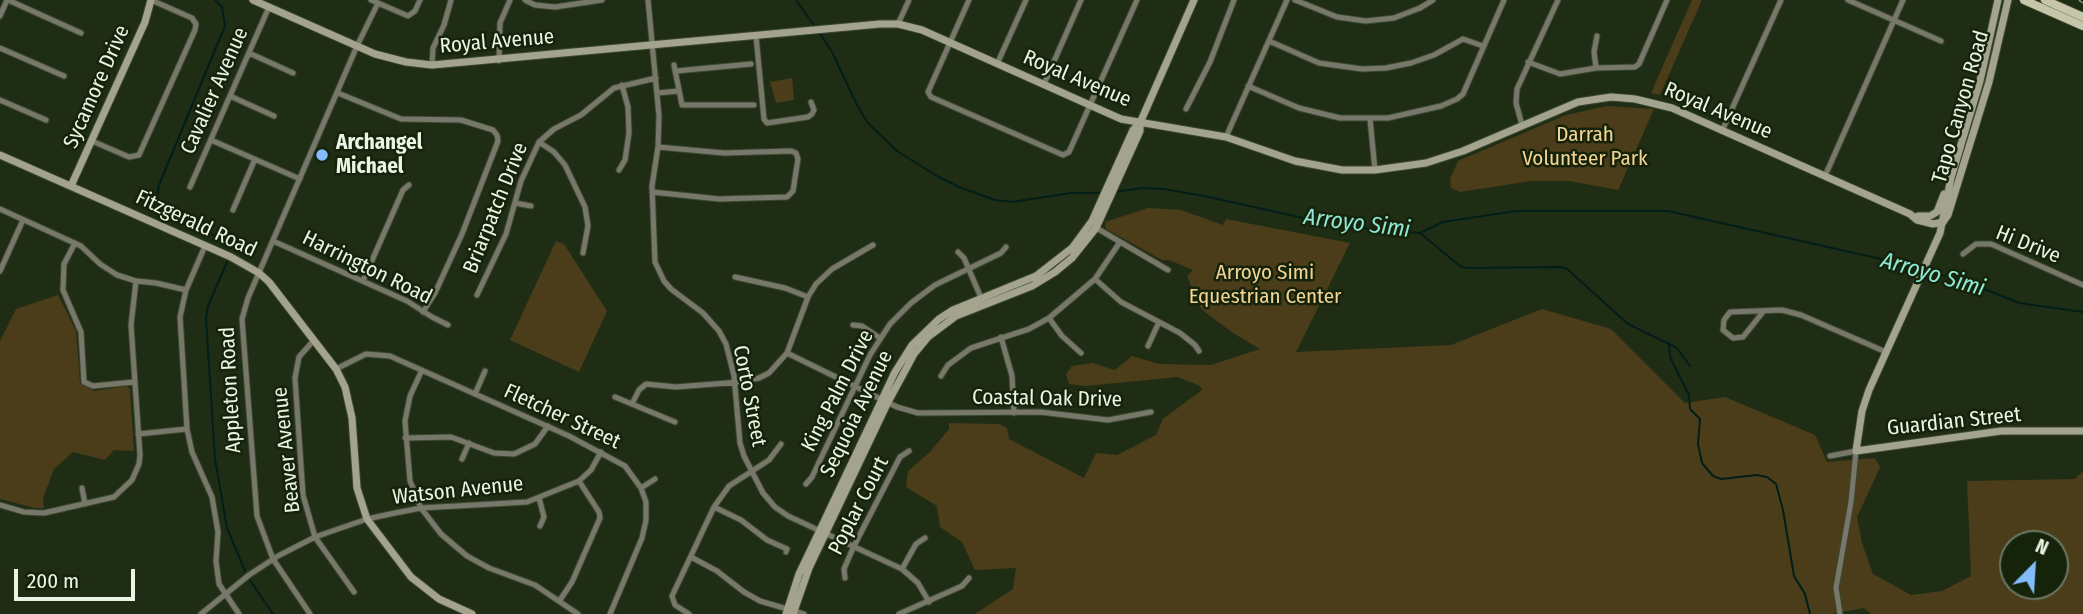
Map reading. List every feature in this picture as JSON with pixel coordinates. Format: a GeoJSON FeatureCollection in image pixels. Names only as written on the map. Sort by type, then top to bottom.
{"type":"FeatureCollection","features":[{"type":"Feature","properties":{"kind":"main road","name":"Sycamore Drive"},"geometry":{"type":"LineString","coordinates":[[71,186],[145,22],[151,0]]}},
{"type":"Feature","properties":{"kind":"main road","name":"Royal Avenue"},"geometry":{"type":"LineString","coordinates":[[253,0],[388,58],[432,65],[898,24],[922,30],[1121,119],[1226,137],[1309,164],[1342,170],[1410,166],[1443,158],[1578,102],[1600,98],[1625,98],[1662,104],[1914,215],[1917,220],[1933,224],[1943,222]]}},
{"type":"Feature","properties":{"kind":"main road","name":"Sequoia Avenue"},"geometry":{"type":"LineString","coordinates":[[790,612],[799,574],[823,531],[902,359],[923,333],[953,310],[1019,284],[1050,267],[1093,226],[1116,177],[1133,130],[1140,123],[1194,0]]}},
{"type":"Feature","properties":{"kind":"main road","name":"Tapo Canyon Road"},"geometry":{"type":"LineString","coordinates":[[1856,451],[1864,402],[1943,222],[1951,178],[1980,81],[1998,0]]}},
{"type":"Feature","properties":{"kind":"main road","name":"Tapo Canyon Road"},"geometry":{"type":"LineString","coordinates":[[1943,222],[1948,215],[1989,82],[2008,0]]}},
{"type":"Feature","properties":{"kind":"main road"},"geometry":{"type":"LineString","coordinates":[[2024,0],[2083,26]]}},
{"type":"Feature","properties":{"kind":"main road"},"geometry":{"type":"LineString","coordinates":[[2045,0],[2083,17]]}},
{"type":"Feature","properties":{"kind":"main road","name":"Fitzgerald Road"},"geometry":{"type":"LineString","coordinates":[[0,155],[231,257],[259,273],[277,291],[336,369],[350,405],[358,488],[367,519],[411,578],[439,598],[472,614]]}},
{"type":"Feature","properties":{"kind":"main road"},"geometry":{"type":"LineString","coordinates":[[1914,215],[1930,216],[1937,212],[1951,178]]}},
{"type":"Feature","properties":{"kind":"main road","name":"Guardian Street"},"geometry":{"type":"LineString","coordinates":[[1856,451],[2001,431],[2083,431]]}},
{"type":"Feature","properties":{"kind":"street"},"geometry":{"type":"LineString","coordinates":[[0,16],[7,0],[81,33]]}},
{"type":"Feature","properties":{"kind":"street"},"geometry":{"type":"LineString","coordinates":[[92,141],[129,158],[139,155],[195,30],[196,24],[192,18],[151,0]]}},
{"type":"Feature","properties":{"kind":"street"},"geometry":{"type":"LineString","coordinates":[[371,0],[404,15],[413,13],[420,0]]}},
{"type":"Feature","properties":{"kind":"street"},"geometry":{"type":"LineString","coordinates":[[432,65],[433,48],[444,26],[451,0]]}},
{"type":"Feature","properties":{"kind":"street"},"geometry":{"type":"LineString","coordinates":[[499,61],[500,23],[510,0]]}},
{"type":"Feature","properties":{"kind":"street"},"geometry":{"type":"LineString","coordinates":[[525,0],[545,7],[602,0]]}},
{"type":"Feature","properties":{"kind":"street","name":"Corto Street"},"geometry":{"type":"LineString","coordinates":[[648,0],[657,93],[658,147],[652,192],[654,254],[658,271],[671,289],[703,313],[719,331],[730,356],[740,443],[751,472],[775,507],[902,569],[918,583],[929,602]]}},
{"type":"Feature","properties":{"kind":"street"},"geometry":{"type":"LineString","coordinates":[[898,24],[909,0]]}},
{"type":"Feature","properties":{"kind":"street"},"geometry":{"type":"LineString","coordinates":[[969,0],[928,92],[931,97],[1063,155],[1066,154],[1090,105],[1137,0]]}},
{"type":"Feature","properties":{"kind":"street"},"geometry":{"type":"LineString","coordinates":[[997,64],[1026,0]]}},
{"type":"Feature","properties":{"kind":"street"},"geometry":{"type":"LineString","coordinates":[[1044,84],[1081,0]]}},
{"type":"Feature","properties":{"kind":"street"},"geometry":{"type":"LineString","coordinates":[[1186,109],[1210,62],[1234,0]]}},
{"type":"Feature","properties":{"kind":"street"},"geometry":{"type":"LineString","coordinates":[[1226,137],[1287,0]]}},
{"type":"Feature","properties":{"kind":"street"},"geometry":{"type":"LineString","coordinates":[[1295,0],[1337,17],[1366,21],[1394,18],[1433,0]]}},
{"type":"Feature","properties":{"kind":"street"},"geometry":{"type":"LineString","coordinates":[[1248,86],[1288,104],[1340,118],[1406,116],[1457,99],[1462,94],[1504,0]]}},
{"type":"Feature","properties":{"kind":"street"},"geometry":{"type":"LineString","coordinates":[[1522,125],[1516,96],[1528,62],[1558,0]]}},
{"type":"Feature","properties":{"kind":"street"},"geometry":{"type":"LineString","coordinates":[[1528,62],[1560,74],[1596,68],[1632,68],[1639,64],[1667,0]]}},
{"type":"Feature","properties":{"kind":"street"},"geometry":{"type":"LineString","coordinates":[[1722,131],[1781,0]]}},
{"type":"Feature","properties":{"kind":"street"},"geometry":{"type":"LineString","coordinates":[[1848,0],[1941,41]]}},
{"type":"Feature","properties":{"kind":"street"},"geometry":{"type":"LineString","coordinates":[[1825,176],[1903,0]]}},
{"type":"Feature","properties":{"kind":"street","name":"Appleton Road"},"geometry":{"type":"LineString","coordinates":[[310,614],[273,559],[261,531],[254,499],[242,330],[244,307],[357,46],[379,3]]}},
{"type":"Feature","properties":{"kind":"street","name":"Cavalier Avenue"},"geometry":{"type":"LineString","coordinates":[[190,187],[269,7]]}},
{"type":"Feature","properties":{"kind":"street"},"geometry":{"type":"LineString","coordinates":[[756,36],[764,119],[767,123],[808,117],[814,110],[810,102]]}},
{"type":"Feature","properties":{"kind":"street"},"geometry":{"type":"LineString","coordinates":[[1596,68],[1594,52],[1597,36]]}},
{"type":"Feature","properties":{"kind":"street"},"geometry":{"type":"LineString","coordinates":[[1269,41],[1320,63],[1362,69],[1411,63],[1434,55],[1463,39],[1483,46]]}},
{"type":"Feature","properties":{"kind":"street"},"geometry":{"type":"LineString","coordinates":[[0,48],[64,76]]}},
{"type":"Feature","properties":{"kind":"street"},"geometry":{"type":"LineString","coordinates":[[249,53],[293,73]]}},
{"type":"Feature","properties":{"kind":"street"},"geometry":{"type":"LineString","coordinates":[[751,64],[675,68],[682,105],[754,104]]}},
{"type":"Feature","properties":{"kind":"street","name":"Briarpatch Drive"},"geometry":{"type":"LineString","coordinates":[[477,295],[506,234],[522,181],[539,142],[554,129],[582,115],[606,93],[622,85],[656,78]]}},
{"type":"Feature","properties":{"kind":"street"},"geometry":{"type":"LineString","coordinates":[[619,170],[625,160],[629,133],[628,107],[622,85]]}},
{"type":"Feature","properties":{"kind":"street"},"geometry":{"type":"LineString","coordinates":[[657,93],[678,91]]}},
{"type":"Feature","properties":{"kind":"street"},"geometry":{"type":"LineString","coordinates":[[338,93],[388,116],[411,120],[461,120],[493,130],[498,138],[462,234],[424,312]]}},
{"type":"Feature","properties":{"kind":"street"},"geometry":{"type":"LineString","coordinates":[[230,96],[274,116]]}},
{"type":"Feature","properties":{"kind":"street"},"geometry":{"type":"LineString","coordinates":[[0,100],[46,120]]}},
{"type":"Feature","properties":{"kind":"street"},"geometry":{"type":"LineString","coordinates":[[1370,119],[1375,170]]}},
{"type":"Feature","properties":{"kind":"street"},"geometry":{"type":"LineString","coordinates":[[410,129],[411,120]]}},
{"type":"Feature","properties":{"kind":"street"},"geometry":{"type":"LineString","coordinates":[[211,140],[300,179]]}},
{"type":"Feature","properties":{"kind":"street"},"geometry":{"type":"LineString","coordinates":[[539,142],[554,152],[565,165],[585,207],[588,226],[583,253]]}},
{"type":"Feature","properties":{"kind":"street"},"geometry":{"type":"LineString","coordinates":[[652,192],[719,199],[790,195],[798,159],[796,153],[791,151],[724,153],[658,147]]}},
{"type":"Feature","properties":{"kind":"street"},"geometry":{"type":"LineString","coordinates":[[233,210],[255,159]]}},
{"type":"Feature","properties":{"kind":"street"},"geometry":{"type":"LineString","coordinates":[[363,281],[403,190],[409,186]]}},
{"type":"Feature","properties":{"kind":"street"},"geometry":{"type":"LineString","coordinates":[[515,203],[531,206]]}},
{"type":"Feature","properties":{"kind":"street"},"geometry":{"type":"LineString","coordinates":[[0,209],[75,243],[87,250],[108,270],[136,281],[186,290]]}},
{"type":"Feature","properties":{"kind":"street"},"geometry":{"type":"LineString","coordinates":[[0,271],[23,220]]}},
{"type":"Feature","properties":{"kind":"street"},"geometry":{"type":"LineString","coordinates":[[1093,226],[1168,270]]}},
{"type":"Feature","properties":{"kind":"street","name":"Harrington Road"},"geometry":{"type":"LineString","coordinates":[[273,241],[407,301],[448,325]]}},
{"type":"Feature","properties":{"kind":"street"},"geometry":{"type":"LineString","coordinates":[[941,376],[952,361],[971,348],[1029,329],[1049,318],[1095,279],[1120,242]]}},
{"type":"Feature","properties":{"kind":"street"},"geometry":{"type":"LineString","coordinates":[[75,243],[64,264],[63,290],[81,332],[83,379],[93,386],[134,382]]}},
{"type":"Feature","properties":{"kind":"street","name":"Hi Drive"},"geometry":{"type":"LineString","coordinates":[[1963,254],[1976,244],[1991,244],[2083,285]]}},
{"type":"Feature","properties":{"kind":"street"},"geometry":{"type":"LineString","coordinates":[[632,404],[639,390],[646,384],[676,387],[734,383],[769,373],[787,354],[808,297],[816,284],[826,273],[873,245]]}},
{"type":"Feature","properties":{"kind":"street"},"geometry":{"type":"LineString","coordinates":[[205,246],[186,290],[180,326],[187,429],[192,452],[212,497],[218,533],[216,571],[224,594],[239,614]]}},
{"type":"Feature","properties":{"kind":"street","name":"King Palm Drive"},"geometry":{"type":"LineString","coordinates":[[806,484],[812,477],[880,338],[900,313],[922,294],[1001,253],[1006,247]]}},
{"type":"Feature","properties":{"kind":"street"},"geometry":{"type":"LineString","coordinates":[[958,252],[964,257],[982,300]]}},
{"type":"Feature","properties":{"kind":"street"},"geometry":{"type":"LineString","coordinates":[[735,277],[785,288],[808,297]]}},
{"type":"Feature","properties":{"kind":"street"},"geometry":{"type":"LineString","coordinates":[[1095,279],[1121,302],[1180,333],[1199,351]]}},
{"type":"Feature","properties":{"kind":"street"},"geometry":{"type":"LineString","coordinates":[[0,505],[35,514],[83,505],[114,497],[132,480],[139,464],[130,316],[136,281]]}},
{"type":"Feature","properties":{"kind":"street"},"geometry":{"type":"LineString","coordinates":[[1763,312],[1743,337],[1733,338],[1723,330],[1724,320],[1730,312],[1782,310],[1801,315],[1886,352]]}},
{"type":"Feature","properties":{"kind":"street"},"geometry":{"type":"LineString","coordinates":[[1049,318],[1062,336],[1081,353]]}},
{"type":"Feature","properties":{"kind":"street"},"geometry":{"type":"LineString","coordinates":[[1148,346],[1160,322]]}},
{"type":"Feature","properties":{"kind":"street"},"geometry":{"type":"LineString","coordinates":[[853,325],[862,326],[880,338]]}},
{"type":"Feature","properties":{"kind":"street"},"geometry":{"type":"LineString","coordinates":[[1001,337],[1012,376],[1014,413]]}},
{"type":"Feature","properties":{"kind":"street","name":"Beaver Avenue"},"geometry":{"type":"LineString","coordinates":[[314,340],[299,357],[295,379],[303,495],[316,537],[354,592]]}},
{"type":"Feature","properties":{"kind":"street","name":"Coastal Oak Drive"},"geometry":{"type":"LineString","coordinates":[[787,354],[906,410],[928,414],[1049,412],[1108,420],[1151,412]]}},
{"type":"Feature","properties":{"kind":"street","name":"Fletcher Street"},"geometry":{"type":"LineString","coordinates":[[336,369],[357,356],[390,356],[601,452],[625,466],[641,488]]}},
{"type":"Feature","properties":{"kind":"street"},"geometry":{"type":"LineString","coordinates":[[422,370],[407,407],[405,438],[410,481],[421,508],[441,534],[467,556],[489,568],[535,585],[578,614]]}},
{"type":"Feature","properties":{"kind":"street"},"geometry":{"type":"LineString","coordinates":[[475,394],[485,370]]}},
{"type":"Feature","properties":{"kind":"street"},"geometry":{"type":"LineString","coordinates":[[615,397],[675,422]]}},
{"type":"Feature","properties":{"kind":"street"},"geometry":{"type":"LineString","coordinates":[[405,438],[442,435],[494,453],[514,454],[535,444],[548,426]]}},
{"type":"Feature","properties":{"kind":"street"},"geometry":{"type":"LineString","coordinates":[[138,434],[187,429]]}},
{"type":"Feature","properties":{"kind":"street"},"geometry":{"type":"LineString","coordinates":[[462,459],[469,443]]}},
{"type":"Feature","properties":{"kind":"street"},"geometry":{"type":"LineString","coordinates":[[689,614],[674,604],[673,594],[714,508],[729,486],[769,460],[781,444]]}},
{"type":"Feature","properties":{"kind":"street","name":"Poplar Court"},"geometry":{"type":"LineString","coordinates":[[845,578],[844,569],[854,546],[900,457],[909,451]]}},
{"type":"Feature","properties":{"kind":"street"},"geometry":{"type":"LineString","coordinates":[[1840,614],[1836,589],[1851,502],[1856,451]]}},
{"type":"Feature","properties":{"kind":"street","name":"Guardian Street"},"geometry":{"type":"LineString","coordinates":[[1830,456],[1856,451]]}},
{"type":"Feature","properties":{"kind":"street","name":"Watson Avenue"},"geometry":{"type":"LineString","coordinates":[[201,614],[273,559],[316,537],[367,519],[421,508],[517,503],[539,498],[579,481],[591,470],[601,452]]}},
{"type":"Feature","properties":{"kind":"street"},"geometry":{"type":"LineString","coordinates":[[610,614],[645,529],[646,509],[641,488],[655,479]]}},
{"type":"Feature","properties":{"kind":"street"},"geometry":{"type":"LineString","coordinates":[[560,600],[572,582],[600,518],[579,481]]}},
{"type":"Feature","properties":{"kind":"street"},"geometry":{"type":"LineString","coordinates":[[82,488],[83,505]]}},
{"type":"Feature","properties":{"kind":"street"},"geometry":{"type":"LineString","coordinates":[[539,498],[544,517],[540,526]]}},
{"type":"Feature","properties":{"kind":"street"},"geometry":{"type":"LineString","coordinates":[[714,508],[741,520],[767,540],[787,549],[786,552]]}},
{"type":"Feature","properties":{"kind":"street"},"geometry":{"type":"LineString","coordinates":[[902,569],[916,544],[925,538]]}},
{"type":"Feature","properties":{"kind":"street"},"geometry":{"type":"LineString","coordinates":[[691,557],[717,570],[760,601],[804,614]]}},
{"type":"Feature","properties":{"kind":"street"},"geometry":{"type":"LineString","coordinates":[[899,614],[962,586],[969,578]]}},
{"type":"Feature","properties":{"kind":"green space"},"geometry":{"type":"Polygon","coordinates":[[[1692,0],[1702,0],[1660,95],[1651,93],[1692,0]]]}},
{"type":"Feature","properties":{"kind":"green space"},"geometry":{"type":"Polygon","coordinates":[[[792,78],[794,100],[776,103],[770,82],[792,78]]]}},
{"type":"Feature","properties":{"kind":"green space","name":"Darrah Volunteer Park"},"geometry":{"type":"Polygon","coordinates":[[[1607,106],[1654,109],[1618,190],[1569,181],[1531,181],[1460,192],[1451,188],[1450,179],[1458,161],[1566,115],[1607,106]]]}},
{"type":"Feature","properties":{"kind":"green space","name":"Arroyo Simi Equestrian Center"},"geometry":{"type":"Polygon","coordinates":[[[1148,208],[1181,210],[1223,225],[1226,219],[1350,243],[1296,352],[1451,345],[1542,309],[1611,329],[1685,403],[1725,397],[1815,435],[1827,462],[1875,458],[1880,467],[1857,517],[1862,543],[1873,574],[1911,595],[1942,591],[1971,576],[1967,481],[2075,479],[2083,471],[2083,614],[1871,614],[1864,608],[1831,614],[975,614],[1013,589],[1016,568],[975,570],[962,542],[940,527],[937,506],[906,487],[908,471],[930,452],[949,429],[949,423],[999,424],[1007,428],[1009,439],[1084,478],[1096,453],[1117,455],[1156,435],[1163,419],[1202,390],[1200,386],[1178,377],[1085,386],[1069,384],[1066,374],[1072,366],[1092,363],[1115,370],[1132,356],[1159,364],[1211,365],[1260,349],[1201,309],[1187,276],[1193,270],[1169,260],[1162,260],[1106,229],[1105,222],[1148,208]]]}},
{"type":"Feature","properties":{"kind":"green space"},"geometry":{"type":"Polygon","coordinates":[[[556,241],[564,244],[607,311],[579,372],[510,340],[556,241]]]}},
{"type":"Feature","properties":{"kind":"green space"},"geometry":{"type":"Polygon","coordinates":[[[58,295],[76,331],[80,383],[94,391],[127,386],[130,389],[134,451],[114,450],[105,460],[73,452],[54,469],[43,498],[44,508],[35,508],[0,499],[0,341],[16,309],[58,295]]]}},
{"type":"Feature","properties":{"kind":"waterway"},"geometry":{"type":"LineString","coordinates":[[215,0],[222,7],[225,26],[159,185],[157,197],[160,207],[175,218],[225,240],[231,248]]}},
{"type":"Feature","properties":{"kind":"waterway","name":"Arroyo Simi"},"geometry":{"type":"LineString","coordinates":[[796,0],[816,28]]}},
{"type":"Feature","properties":{"kind":"waterway","name":"Arroyo Simi"},"geometry":{"type":"LineString","coordinates":[[819,32],[868,123],[897,151],[937,176],[995,200],[1012,202],[1071,193],[1102,193]]}},
{"type":"Feature","properties":{"kind":"waterway","name":"Arroyo Simi"},"geometry":{"type":"LineString","coordinates":[[1115,192],[1143,188],[1164,189],[1344,227],[1420,233],[1443,222],[1516,211],[1668,211],[1921,268]]}},
{"type":"Feature","properties":{"kind":"waterway"},"geometry":{"type":"LineString","coordinates":[[1421,234],[1460,266],[1467,268],[1567,269],[1628,324],[1677,348],[1690,366]]}},
{"type":"Feature","properties":{"kind":"waterway"},"geometry":{"type":"LineString","coordinates":[[227,262],[208,306],[206,319],[215,459],[227,528],[245,571]]}},
{"type":"Feature","properties":{"kind":"waterway","name":"Arroyo Simi"},"geometry":{"type":"LineString","coordinates":[[1926,270],[1975,285],[2019,303],[2083,312]]}},
{"type":"Feature","properties":{"kind":"waterway"},"geometry":{"type":"LineString","coordinates":[[1669,343],[1670,357],[1689,395],[1690,409],[1700,419],[1698,444],[1702,463],[1713,476],[1721,479],[1757,475],[1767,477],[1776,484],[1794,576],[1805,594],[1810,614]]}},
{"type":"Feature","properties":{"kind":"waterway"},"geometry":{"type":"LineString","coordinates":[[250,580],[273,614]]}},
{"type":"Feature","properties":{"kind":"place","name":"Archangel Michael"},"geometry":{"type":"Point","coordinates":[322,155]}}]}
